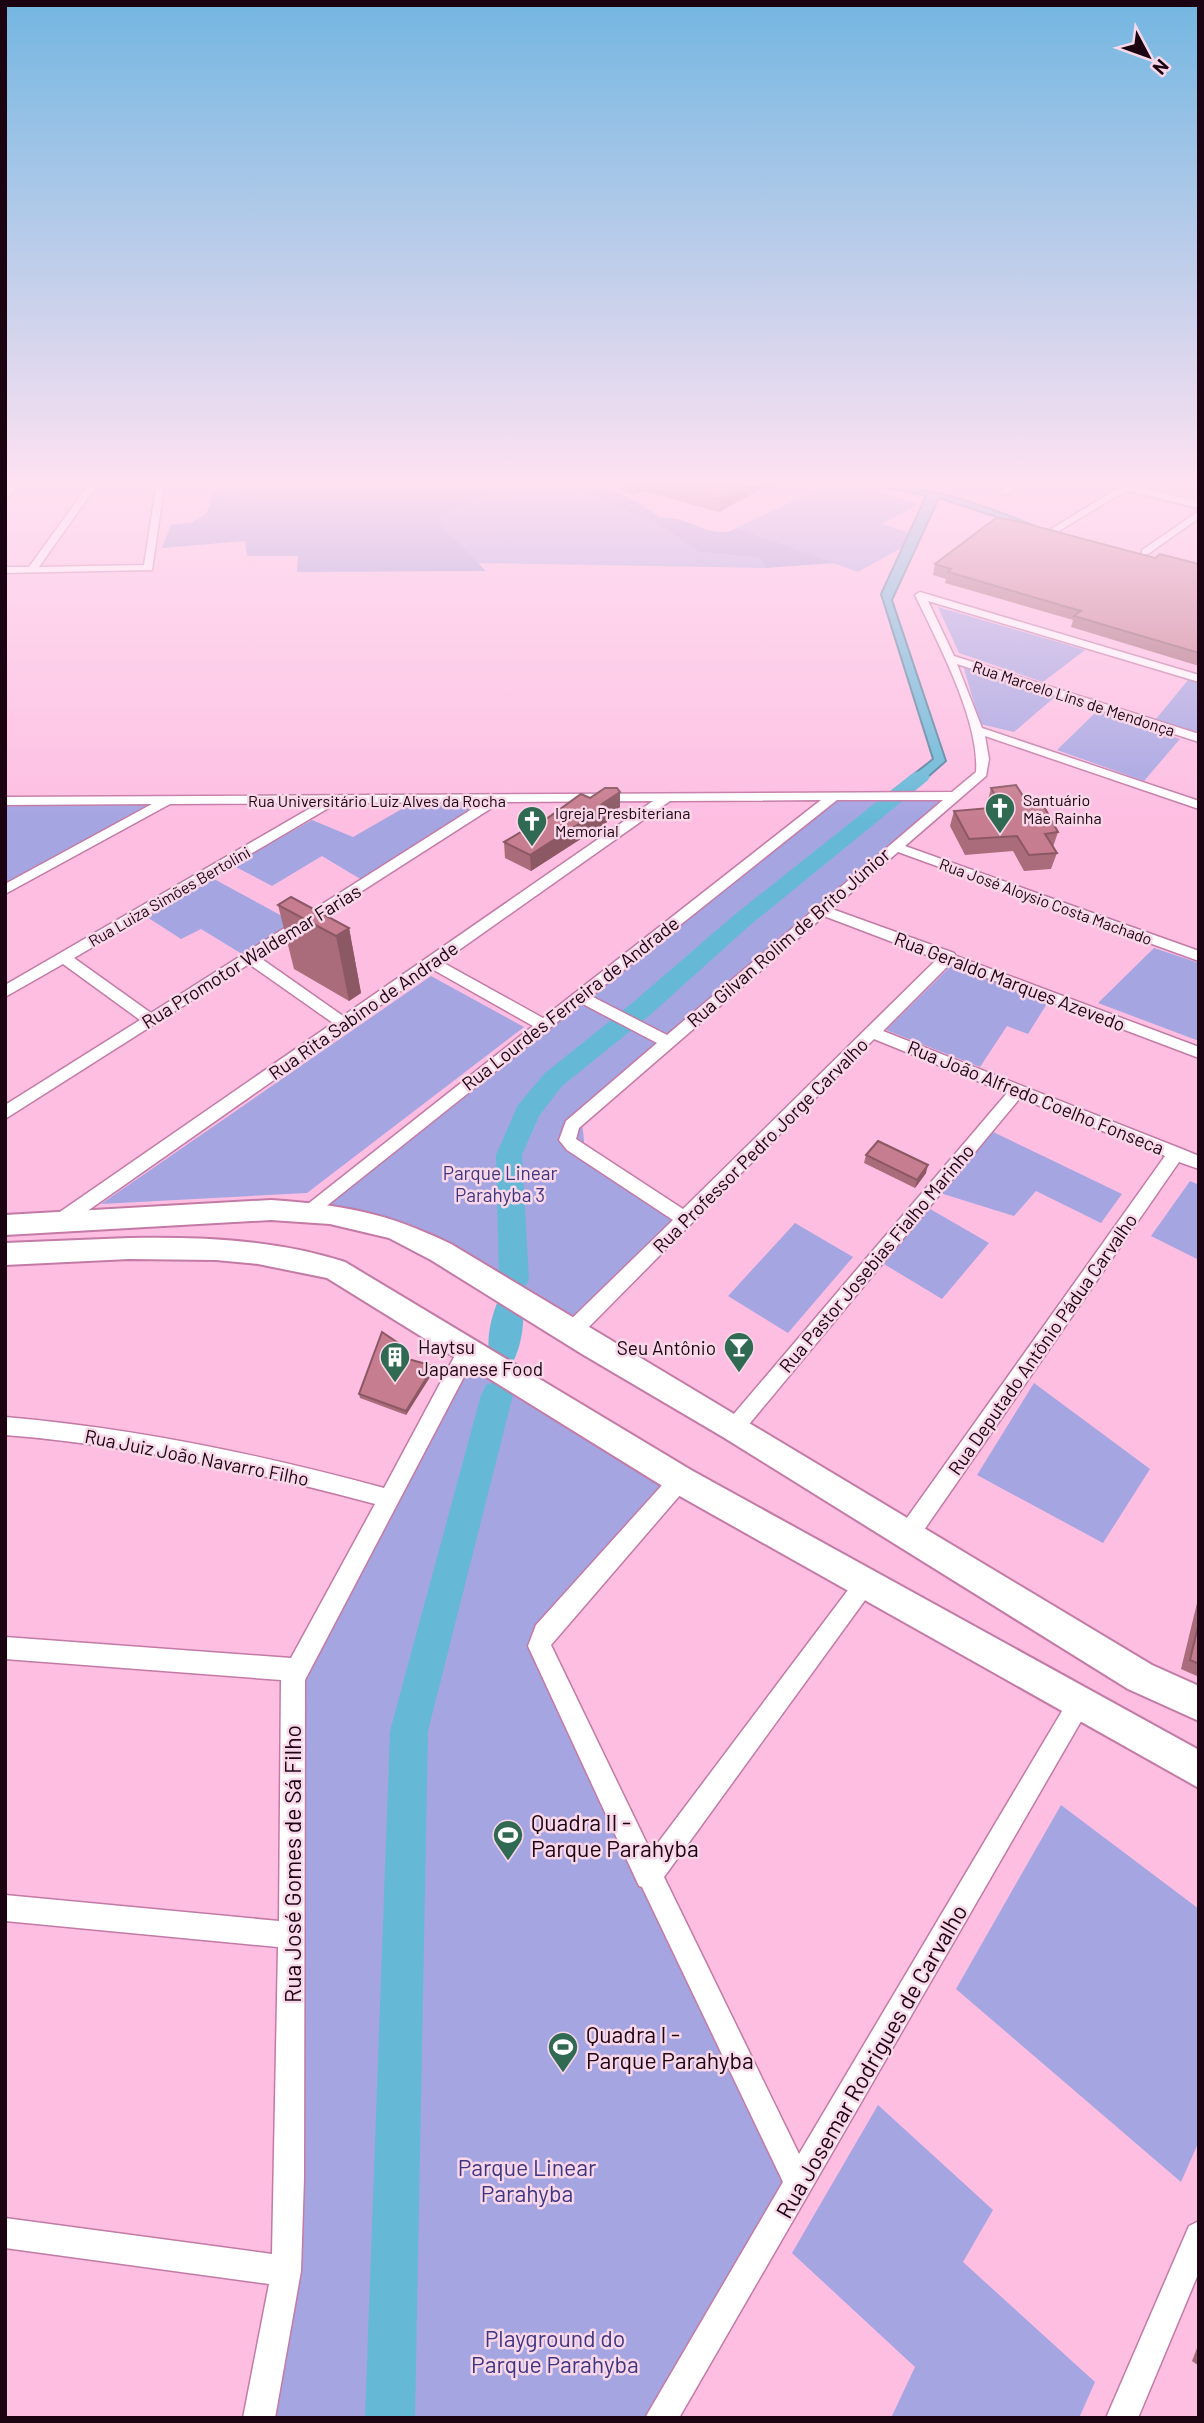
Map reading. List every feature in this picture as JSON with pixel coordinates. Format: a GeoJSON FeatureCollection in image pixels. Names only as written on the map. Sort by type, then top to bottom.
{"type":"FeatureCollection","features":[{"type":"Feature","properties":{"kind":"main road"},"geometry":{"type":"LineString","coordinates":[[5,1225],[271,1210],[308,1211],[351,1217],[405,1233],[734,1428],[1140,1676],[1199,1704]]}},
{"type":"Feature","properties":{"kind":"main road"},"geometry":{"type":"LineString","coordinates":[[5,1254],[116,1250],[250,1252],[286,1255],[323,1265],[354,1279],[467,1352],[680,1480],[1199,1770]]}},
{"type":"Feature","properties":{"kind":"street","name":"Rua Gilvan Rolim de Brito Júnior"},"geometry":{"type":"LineString","coordinates":[[685,1219],[567,1140],[572,1125],[955,796],[984,768],[977,730],[949,658],[920,595],[1199,679]]}},
{"type":"Feature","properties":{"kind":"street","name":"Rua Marcelo Lins de Mendonça"},"geometry":{"type":"LineString","coordinates":[[949,658],[1199,738]]}},
{"type":"Feature","properties":{"kind":"street"},"geometry":{"type":"LineString","coordinates":[[977,730],[1199,804]]}},
{"type":"Feature","properties":{"kind":"street","name":"Rua Universitário Luiz Alves da Rocha"},"geometry":{"type":"LineString","coordinates":[[5,801],[955,796]]}},
{"type":"Feature","properties":{"kind":"street","name":"Rua Lourdes Ferreira de Andrade"},"geometry":{"type":"LineString","coordinates":[[308,1211],[833,797]]}},
{"type":"Feature","properties":{"kind":"street","name":"Rua Rita Sabino de Andrade"},"geometry":{"type":"LineString","coordinates":[[60,1221],[666,798]]}},
{"type":"Feature","properties":{"kind":"street","name":"Rua Promotor Waldemar Farias"},"geometry":{"type":"LineString","coordinates":[[5,1113],[497,799]]}},
{"type":"Feature","properties":{"kind":"street"},"geometry":{"type":"LineString","coordinates":[[5,890],[168,800]]}},
{"type":"Feature","properties":{"kind":"street","name":"Rua Luiza Simões Bertolini"},"geometry":{"type":"LineString","coordinates":[[5,992],[333,800]]}},
{"type":"Feature","properties":{"kind":"street","name":"Rua José Aloysio Costa Machado"},"geometry":{"type":"LineString","coordinates":[[894,846],[1199,956]]}},
{"type":"Feature","properties":{"kind":"street","name":"Rua Geraldo Marques Azevedo"},"geometry":{"type":"LineString","coordinates":[[821,910],[1199,1052]]}},
{"type":"Feature","properties":{"kind":"street","name":"Rua Professor Pedro Jorge Carvalho"},"geometry":{"type":"LineString","coordinates":[[570,1333],[949,956]]}},
{"type":"Feature","properties":{"kind":"street"},"geometry":{"type":"LineString","coordinates":[[64,958],[150,1020]]}},
{"type":"Feature","properties":{"kind":"street"},"geometry":{"type":"LineString","coordinates":[[250,958],[345,1024]]}},
{"type":"Feature","properties":{"kind":"street"},"geometry":{"type":"LineString","coordinates":[[431,962],[542,1024]]}},
{"type":"Feature","properties":{"kind":"street"},"geometry":{"type":"LineString","coordinates":[[579,996],[667,1042]]}},
{"type":"Feature","properties":{"kind":"street","name":"Rua João Alfredo Coelho Fonseca"},"geometry":{"type":"LineString","coordinates":[[873,1033],[1018,1088],[1199,1163]]}},
{"type":"Feature","properties":{"kind":"street","name":"Rua Pastor Josebias Fialho Marinho"},"geometry":{"type":"LineString","coordinates":[[734,1428],[1018,1088]]}},
{"type":"Feature","properties":{"kind":"street","name":"Rua Deputado Antônio Pádua Carvalho"},"geometry":{"type":"LineString","coordinates":[[907,1536],[1176,1153]]}},
{"type":"Feature","properties":{"kind":"street","name":"Rua José Gomes de Sá Filho"},"geometry":{"type":"LineString","coordinates":[[259,2418],[286,2271],[290,2178],[295,1670],[467,1352]]}},
{"type":"Feature","properties":{"kind":"street","name":"Rua Juiz João Navarro Filho"},"geometry":{"type":"LineString","coordinates":[[5,1426],[83,1435],[233,1460],[387,1498]]}},
{"type":"Feature","properties":{"kind":"street"},"geometry":{"type":"LineString","coordinates":[[680,1480],[544,1633],[539,1646],[648,1877],[799,2185]]}},
{"type":"Feature","properties":{"kind":"street"},"geometry":{"type":"LineString","coordinates":[[648,1877],[865,1585]]}},
{"type":"Feature","properties":{"kind":"street"},"geometry":{"type":"LineString","coordinates":[[5,1648],[295,1670]]}},
{"type":"Feature","properties":{"kind":"street","name":"Rua Josemar Rodrigues de Carvalho"},"geometry":{"type":"LineString","coordinates":[[661,2418],[1079,1704]]}},
{"type":"Feature","properties":{"kind":"street"},"geometry":{"type":"LineString","coordinates":[[5,1908],[292,1935]]}},
{"type":"Feature","properties":{"kind":"street"},"geometry":{"type":"LineString","coordinates":[[5,2233],[286,2271]]}},
{"type":"Feature","properties":{"kind":"street"},"geometry":{"type":"LineString","coordinates":[[1122,2418],[1199,2236]]}},
{"type":"Feature","properties":{"kind":"green space"},"geometry":{"type":"Polygon","coordinates":[[[938,607],[1085,650],[1043,682],[959,653],[938,607]]]}},
{"type":"Feature","properties":{"kind":"green space"},"geometry":{"type":"Polygon","coordinates":[[[963,665],[1056,696],[1014,732],[980,724],[963,665]]]}},
{"type":"Feature","properties":{"kind":"green space"},"geometry":{"type":"Polygon","coordinates":[[[1188,680],[1199,683],[1197,733],[1156,719],[1188,680]]]}},
{"type":"Feature","properties":{"kind":"green space"},"geometry":{"type":"Polygon","coordinates":[[[1097,711],[1180,739],[1144,781],[1057,750],[1097,711]]]}},
{"type":"Feature","properties":{"kind":"green space","name":"Parque Linear Parahyba 3"},"geometry":{"type":"Polygon","coordinates":[[[954,798],[582,1122],[586,1159],[672,1220],[573,1316],[570,1333],[405,1232],[320,1212],[834,800],[954,798]]]}},
{"type":"Feature","properties":{"kind":"green space"},"geometry":{"type":"Polygon","coordinates":[[[162,801],[5,885],[5,803],[162,801]]]}},
{"type":"Feature","properties":{"kind":"green space"},"geometry":{"type":"Polygon","coordinates":[[[481,804],[362,880],[322,856],[272,886],[232,865],[312,820],[353,837],[407,806],[481,804]]]}},
{"type":"Feature","properties":{"kind":"green space"},"geometry":{"type":"Polygon","coordinates":[[[214,879],[293,922],[242,954],[201,929],[181,939],[147,917],[214,879]]]}},
{"type":"Feature","properties":{"kind":"green space"},"geometry":{"type":"Polygon","coordinates":[[[1154,948],[1199,963],[1199,1041],[1098,1003],[1154,948]]]}},
{"type":"Feature","properties":{"kind":"green space"},"geometry":{"type":"Polygon","coordinates":[[[954,963],[1048,1002],[1028,1034],[1007,1026],[980,1067],[886,1030],[954,963]]]}},
{"type":"Feature","properties":{"kind":"green space"},"geometry":{"type":"Polygon","coordinates":[[[431,976],[524,1027],[307,1193],[101,1204],[431,976]]]}},
{"type":"Feature","properties":{"kind":"green space"},"geometry":{"type":"Polygon","coordinates":[[[987,1129],[1122,1194],[1101,1223],[1036,1191],[1014,1216],[940,1193],[987,1129]]]}},
{"type":"Feature","properties":{"kind":"green space"},"geometry":{"type":"Polygon","coordinates":[[[1190,1181],[1199,1185],[1197,1259],[1151,1236],[1190,1181]]]}},
{"type":"Feature","properties":{"kind":"green space"},"geometry":{"type":"Polygon","coordinates":[[[918,1202],[989,1243],[942,1299],[869,1255],[918,1202]]]}},
{"type":"Feature","properties":{"kind":"green space"},"geometry":{"type":"Polygon","coordinates":[[[795,1223],[853,1257],[788,1333],[728,1296],[795,1223]]]}},
{"type":"Feature","properties":{"kind":"green space","name":"Parque Linear Parahyba"},"geometry":{"type":"Polygon","coordinates":[[[471,1355],[677,1478],[531,1645],[798,2192],[663,2418],[255,2418],[281,2282],[294,1675],[471,1355]]]}},
{"type":"Feature","properties":{"kind":"green space"},"geometry":{"type":"Polygon","coordinates":[[[1034,1383],[1150,1469],[1103,1543],[977,1475],[1034,1383]]]}},
{"type":"Feature","properties":{"kind":"green space"},"geometry":{"type":"Polygon","coordinates":[[[1061,1805],[1199,1909],[1199,2141],[1181,2182],[956,1989],[1061,1805]]]}},
{"type":"Feature","properties":{"kind":"green space"},"geometry":{"type":"Polygon","coordinates":[[[878,2105],[993,2210],[963,2262],[1095,2382],[1079,2418],[891,2418],[915,2367],[792,2253],[878,2105]]]}},
{"type":"Feature","properties":{"kind":"shaded area"},"geometry":{"type":"Polygon","coordinates":[[[895,593],[892,600],[946,761],[903,799],[882,799],[933,759],[881,594],[895,593]]]}},
{"type":"Feature","properties":{"kind":"building"},"geometry":{"type":"Polygon","coordinates":[[[1020,593],[1199,593],[1199,653],[1074,616],[1081,611],[1020,593]]]}},
{"type":"Feature","properties":{"kind":"building"},"geometry":{"type":"Polygon","coordinates":[[[1016,785],[1028,804],[1042,803],[1058,832],[1045,834],[1057,853],[1029,855],[1017,836],[969,839],[954,811],[1002,807],[991,788],[1016,785]]]}},
{"type":"Feature","properties":{"kind":"building"},"geometry":{"type":"Polygon","coordinates":[[[605,788],[617,788],[620,792],[602,804],[607,806],[530,855],[504,842],[521,832],[531,830],[581,794],[590,798],[605,788]]]}},
{"type":"Feature","properties":{"kind":"building"},"geometry":{"type":"Polygon","coordinates":[[[291,897],[349,928],[336,936],[278,905],[291,897]]]}},
{"type":"Feature","properties":{"kind":"building"},"geometry":{"type":"Polygon","coordinates":[[[878,1141],[928,1165],[917,1180],[866,1155],[878,1141]]]}},
{"type":"Feature","properties":{"kind":"building","name":"Haytsu Japanese Food"},"geometry":{"type":"Polygon","coordinates":[[[382,1332],[401,1345],[397,1356],[434,1366],[406,1411],[359,1394],[382,1332]]]}},
{"type":"Feature","properties":{"kind":"building"},"geometry":{"type":"Polygon","coordinates":[[[1199,1622],[1199,1664],[1190,1660],[1199,1622]]]}},
{"type":"Feature","properties":{"kind":"waterway"},"geometry":{"type":"LineString","coordinates":[[514,1280],[509,1155],[527,1112],[553,1080],[640,1010],[741,921],[920,777]]}},
{"type":"Feature","properties":{"kind":"waterway"},"geometry":{"type":"LineString","coordinates":[[503,1351],[509,1310]]}},
{"type":"Feature","properties":{"kind":"waterway"},"geometry":{"type":"LineString","coordinates":[[390,2418],[409,1731],[497,1395]]}},
{"type":"Feature","properties":{"kind":"place","name":"Santuário Mãe Rainha"},"geometry":{"type":"Point","coordinates":[1000,835]}},
{"type":"Feature","properties":{"kind":"place","name":"Igreja Presbiteriana Memorial"},"geometry":{"type":"Point","coordinates":[532,848]}},
{"type":"Feature","properties":{"kind":"place","name":"Seu Antônio"},"geometry":{"type":"Point","coordinates":[739,1374]}},
{"type":"Feature","properties":{"kind":"place","name":"Haytsu Japanese Food"},"geometry":{"type":"Point","coordinates":[395,1384]}},
{"type":"Feature","properties":{"kind":"place","name":"Quadra II - Parque Parahyba"},"geometry":{"type":"Point","coordinates":[508,1862]}},
{"type":"Feature","properties":{"kind":"place","name":"Quadra I - Parque Parahyba"},"geometry":{"type":"Point","coordinates":[563,2074]}},
{"type":"Feature","properties":{"kind":"park label","name":"Playground do Parque Parahyba"},"geometry":{"type":"Point","coordinates":[555,2351]}}]}
